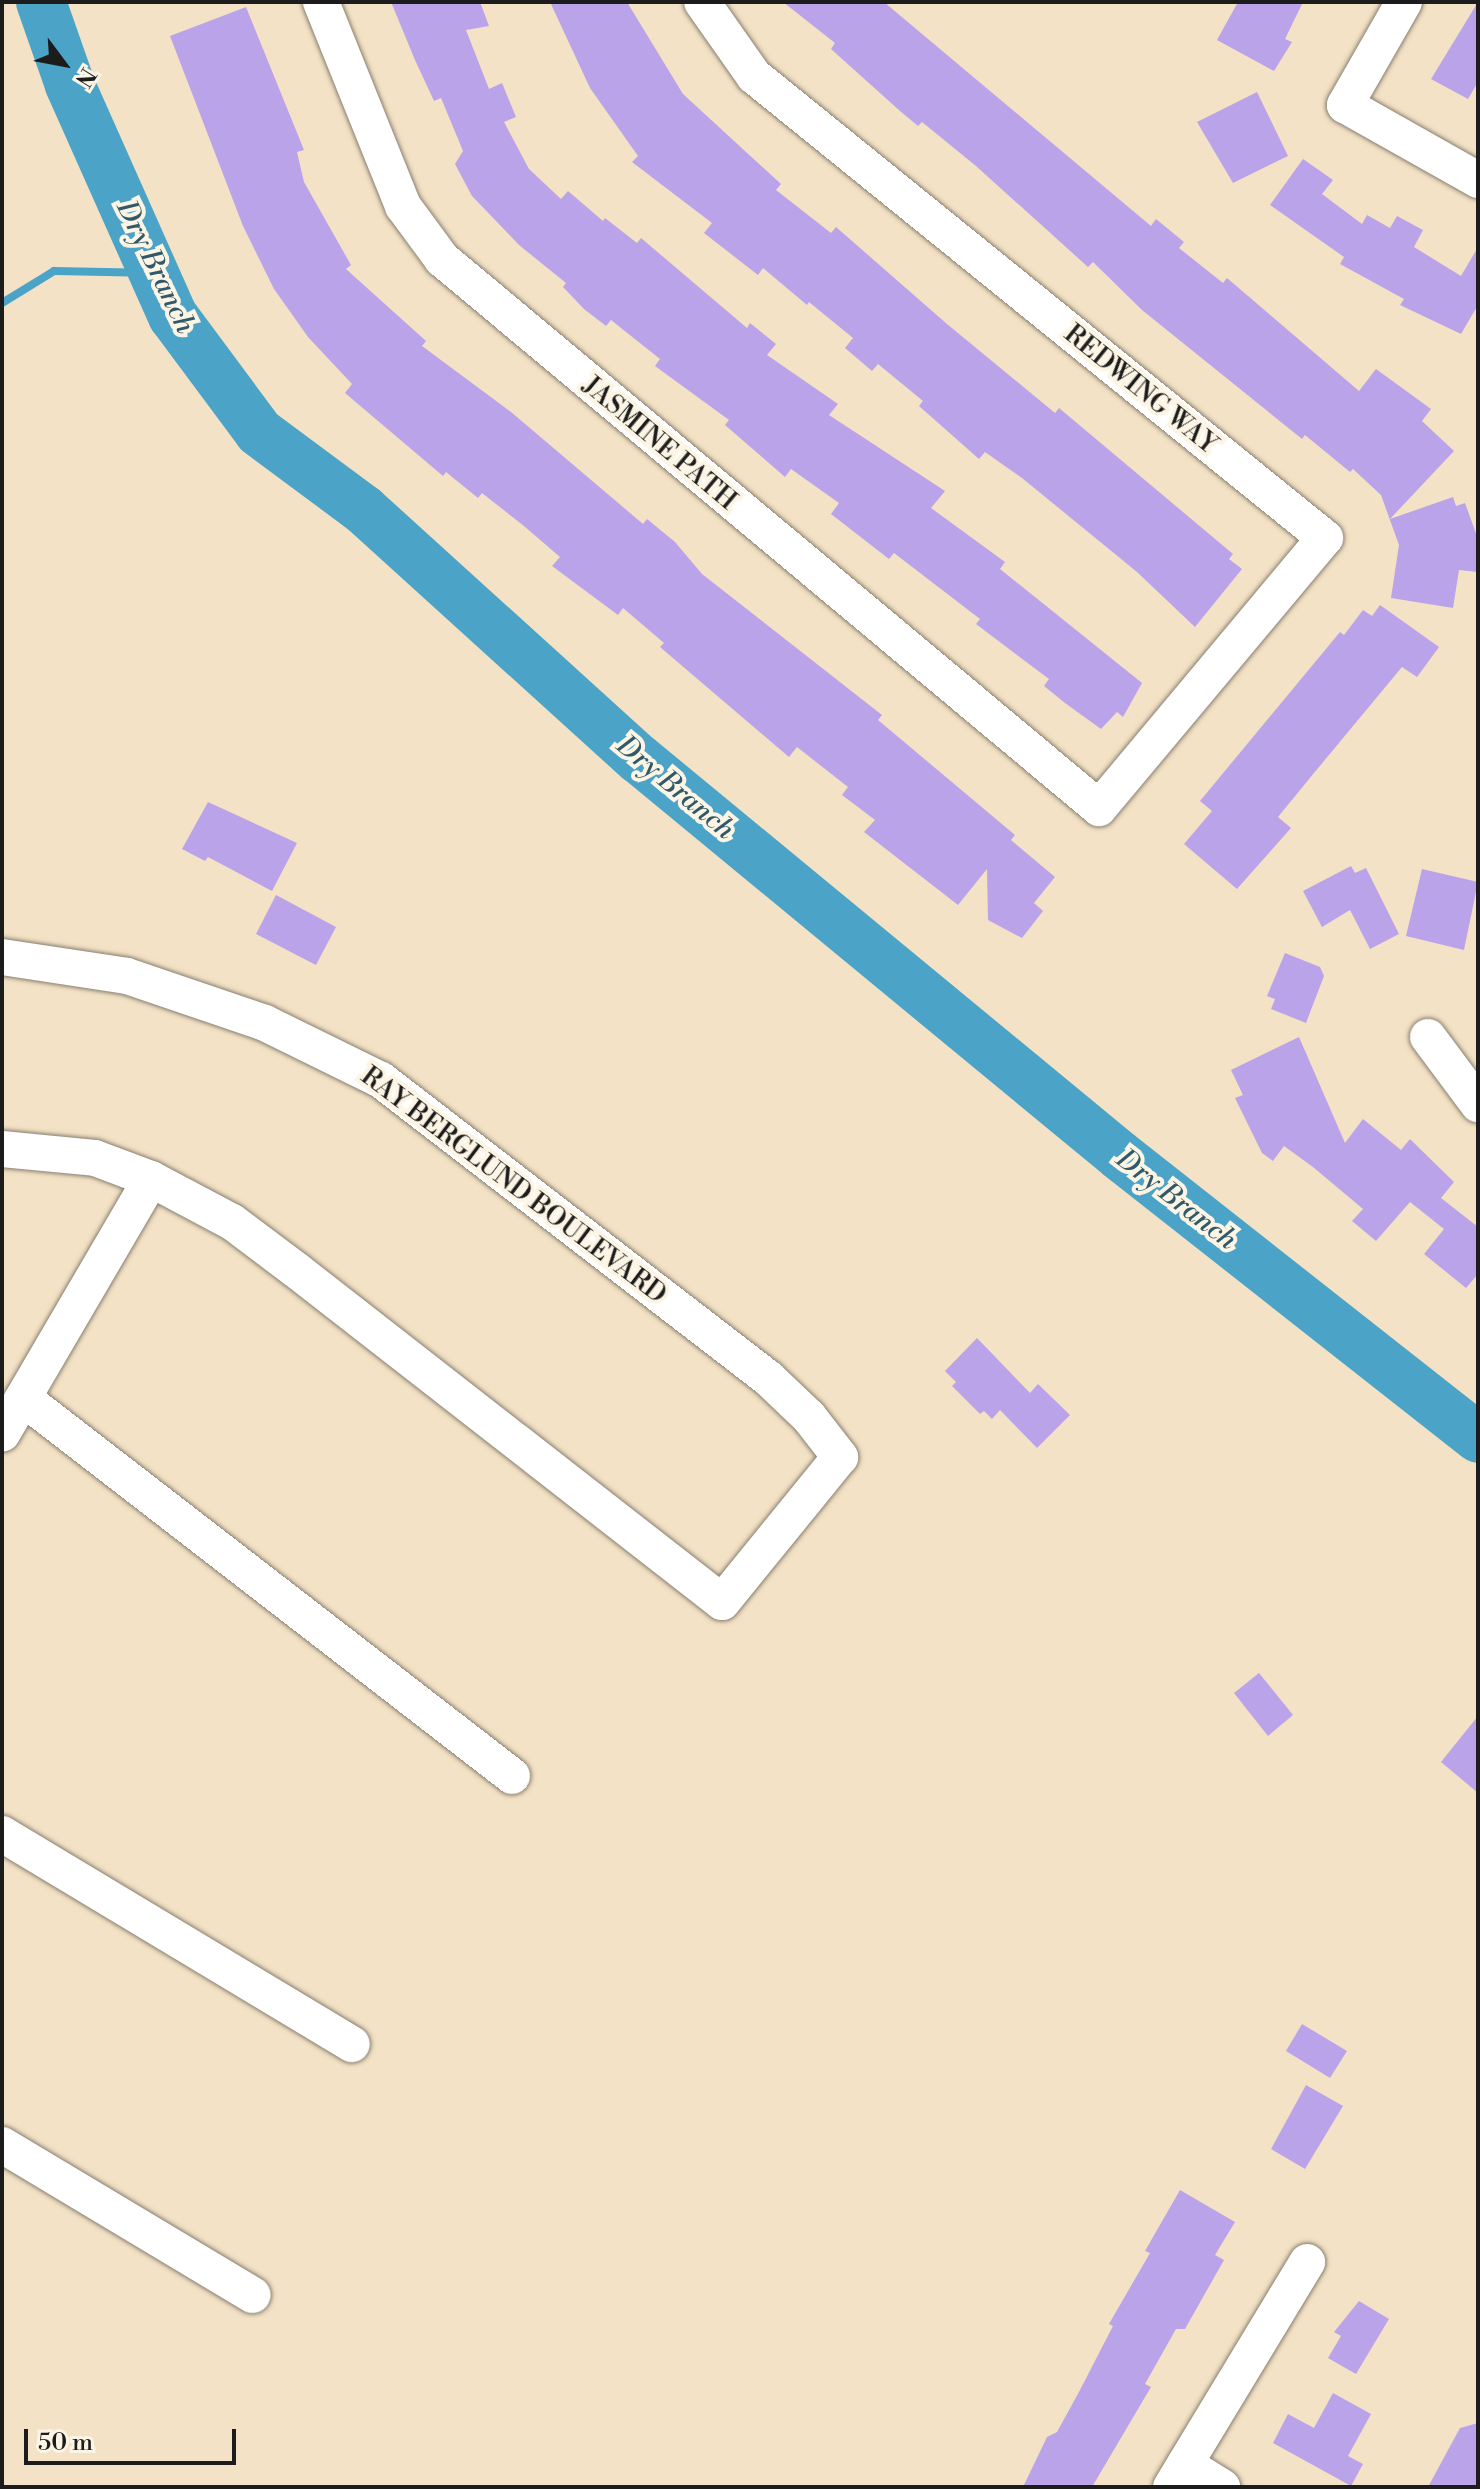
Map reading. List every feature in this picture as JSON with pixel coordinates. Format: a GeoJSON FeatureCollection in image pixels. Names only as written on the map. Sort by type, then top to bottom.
{"type":"FeatureCollection","features":[{"type":"Feature","properties":{"kind":"street","name":"JASMINE PATH"},"geometry":{"type":"LineString","coordinates":[[321,2],[398,196],[442,259],[655,442],[1099,808]]}},
{"type":"Feature","properties":{"kind":"street","name":"REDWING WAY"},"geometry":{"type":"LineString","coordinates":[[702,2],[754,76],[1325,538],[1099,808]]}},
{"type":"Feature","properties":{"kind":"street"},"geometry":{"type":"LineString","coordinates":[[1404,2],[1345,105],[1478,180]]}},
{"type":"Feature","properties":{"kind":"street","name":"RAY BERGLUND BOULEVARD"},"geometry":{"type":"LineString","coordinates":[[2,957],[127,976],[265,1023],[381,1080],[768,1378],[809,1417],[840,1457],[722,1602],[296,1270],[221,1215],[151,1179]]}},
{"type":"Feature","properties":{"kind":"street"},"geometry":{"type":"LineString","coordinates":[[1428,1037],[1478,1104]]}},
{"type":"Feature","properties":{"kind":"street"},"geometry":{"type":"LineString","coordinates":[[2,1149],[95,1158],[151,1179],[2,1434]]}},
{"type":"Feature","properties":{"kind":"street"},"geometry":{"type":"LineString","coordinates":[[23,1398],[512,1776]]}},
{"type":"Feature","properties":{"kind":"street"},"geometry":{"type":"LineString","coordinates":[[2,1834],[352,2044]]}},
{"type":"Feature","properties":{"kind":"street"},"geometry":{"type":"LineString","coordinates":[[2,2145],[253,2295]]}},
{"type":"Feature","properties":{"kind":"street"},"geometry":{"type":"LineString","coordinates":[[1222,2487],[1178,2475],[1307,2262]]}},
{"type":"Feature","properties":{"kind":"building"},"geometry":{"type":"Polygon","coordinates":[[[391,2],[480,2],[489,26],[466,30],[489,89],[502,83],[516,117],[504,122],[529,169],[561,199],[568,191],[603,221],[605,218],[637,243],[641,238],[747,328],[750,323],[776,344],[767,355],[838,404],[829,415],[945,491],[931,508],[1005,562],[1000,569],[1142,683],[1123,717],[1117,712],[1101,729],[1065,703],[1044,686],[1049,679],[976,624],[980,619],[894,553],[889,559],[831,514],[839,503],[791,469],[785,477],[725,425],[729,420],[655,366],[660,359],[611,320],[606,326],[584,309],[563,287],[566,283],[519,245],[472,196],[455,164],[463,151],[441,98],[434,101],[391,2]]]}},
{"type":"Feature","properties":{"kind":"building"},"geometry":{"type":"Polygon","coordinates":[[[550,2],[627,2],[683,94],[781,184],[776,190],[831,233],[836,227],[1055,413],[1059,408],[1233,554],[1229,559],[1242,569],[1195,627],[1137,572],[1022,478],[985,452],[979,459],[919,406],[923,401],[878,364],[872,371],[845,348],[853,338],[809,302],[807,305],[763,268],[758,275],[704,233],[712,223],[632,162],[638,156],[590,88],[550,2]]]}},
{"type":"Feature","properties":{"kind":"building"},"geometry":{"type":"Polygon","coordinates":[[[783,2],[884,2],[1151,226],[1156,219],[1184,242],[1179,248],[1223,283],[1227,278],[1359,391],[1376,369],[1431,409],[1422,421],[1454,451],[1390,519],[1453,497],[1456,506],[1465,503],[1478,539],[1478,572],[1459,570],[1453,608],[1391,598],[1399,545],[1381,495],[1353,469],[1350,472],[1305,435],[1302,439],[1142,310],[1093,262],[1088,267],[976,166],[922,122],[918,126],[900,111],[831,49],[835,43],[783,2]]]}},
{"type":"Feature","properties":{"kind":"building"},"geometry":{"type":"Polygon","coordinates":[[[1238,2],[1303,2],[1285,39],[1292,42],[1274,71],[1217,40],[1238,2]]]}},
{"type":"Feature","properties":{"kind":"building"},"geometry":{"type":"Polygon","coordinates":[[[1478,2],[1478,82],[1468,99],[1431,79],[1478,2]]]}},
{"type":"Feature","properties":{"kind":"building"},"geometry":{"type":"Polygon","coordinates":[[[246,7],[304,150],[297,152],[304,182],[351,265],[346,269],[426,341],[422,346],[511,412],[643,524],[647,519],[675,542],[702,574],[882,715],[878,720],[1015,835],[1011,840],[1055,877],[1034,903],[1043,911],[1022,938],[988,920],[987,869],[958,905],[864,832],[875,820],[842,795],[848,787],[797,747],[789,757],[660,647],[664,643],[623,608],[618,615],[552,566],[560,557],[524,526],[482,493],[478,498],[446,472],[443,476],[345,393],[352,384],[308,337],[274,289],[243,226],[170,36],[246,7]]]}},
{"type":"Feature","properties":{"kind":"building"},"geometry":{"type":"Polygon","coordinates":[[[1257,92],[1288,156],[1233,183],[1197,122],[1257,92]]]}},
{"type":"Feature","properties":{"kind":"building"},"geometry":{"type":"Polygon","coordinates":[[[1303,159],[1333,180],[1322,194],[1362,224],[1367,215],[1390,228],[1397,216],[1423,230],[1414,247],[1461,276],[1478,247],[1478,305],[1461,334],[1400,305],[1404,299],[1340,264],[1344,257],[1270,205],[1303,159]]]}},
{"type":"Feature","properties":{"kind":"building"},"geometry":{"type":"Polygon","coordinates":[[[1380,605],[1439,647],[1417,677],[1402,667],[1278,817],[1291,828],[1237,889],[1184,844],[1212,811],[1200,801],[1340,632],[1344,635],[1363,610],[1372,616],[1380,605]]]}},
{"type":"Feature","properties":{"kind":"building"},"geometry":{"type":"Polygon","coordinates":[[[208,802],[297,843],[272,891],[208,857],[205,861],[182,849],[208,802]]]}},
{"type":"Feature","properties":{"kind":"building"},"geometry":{"type":"Polygon","coordinates":[[[1351,866],[1355,873],[1366,868],[1399,934],[1370,949],[1350,910],[1322,927],[1303,891],[1351,866]]]}},
{"type":"Feature","properties":{"kind":"building"},"geometry":{"type":"Polygon","coordinates":[[[1422,869],[1478,882],[1464,950],[1406,936],[1422,869]]]}},
{"type":"Feature","properties":{"kind":"building"},"geometry":{"type":"Polygon","coordinates":[[[276,895],[336,927],[316,965],[256,934],[276,895]]]}},
{"type":"Feature","properties":{"kind":"building"},"geometry":{"type":"Polygon","coordinates":[[[1285,953],[1320,967],[1324,976],[1306,1023],[1271,1009],[1275,999],[1267,996],[1285,953]]]}},
{"type":"Feature","properties":{"kind":"building"},"geometry":{"type":"Polygon","coordinates":[[[1299,1037],[1345,1143],[1363,1119],[1401,1150],[1410,1139],[1454,1182],[1441,1198],[1478,1227],[1478,1274],[1466,1288],[1424,1254],[1444,1229],[1410,1202],[1376,1241],[1352,1221],[1363,1209],[1313,1167],[1284,1146],[1273,1161],[1262,1153],[1235,1098],[1243,1095],[1231,1070],[1299,1037]]]}},
{"type":"Feature","properties":{"kind":"building"},"geometry":{"type":"Polygon","coordinates":[[[977,1338],[1030,1393],[1038,1384],[1070,1415],[1037,1448],[1000,1410],[992,1419],[984,1411],[980,1414],[952,1386],[956,1382],[945,1371],[977,1338]]]}},
{"type":"Feature","properties":{"kind":"building"},"geometry":{"type":"Polygon","coordinates":[[[1259,1673],[1293,1715],[1268,1736],[1234,1693],[1259,1673]]]}},
{"type":"Feature","properties":{"kind":"building"},"geometry":{"type":"Polygon","coordinates":[[[1478,1716],[1478,1793],[1441,1762],[1478,1716]]]}},
{"type":"Feature","properties":{"kind":"building"},"geometry":{"type":"Polygon","coordinates":[[[1302,2024],[1347,2051],[1330,2078],[1286,2051],[1302,2024]]]}},
{"type":"Feature","properties":{"kind":"building"},"geometry":{"type":"Polygon","coordinates":[[[1306,2085],[1343,2106],[1305,2169],[1271,2149],[1306,2085]]]}},
{"type":"Feature","properties":{"kind":"building"},"geometry":{"type":"Polygon","coordinates":[[[1180,2190],[1235,2222],[1215,2255],[1224,2260],[1185,2329],[1176,2329],[1145,2384],[1151,2387],[1092,2487],[1023,2487],[1047,2437],[1057,2432],[1080,2390],[1113,2326],[1109,2324],[1150,2253],[1145,2251],[1180,2190]]]}},
{"type":"Feature","properties":{"kind":"building"},"geometry":{"type":"Polygon","coordinates":[[[1359,2301],[1389,2319],[1356,2374],[1328,2358],[1341,2336],[1334,2332],[1359,2301]]]}},
{"type":"Feature","properties":{"kind":"building"},"geometry":{"type":"Polygon","coordinates":[[[1333,2393],[1371,2414],[1348,2456],[1363,2464],[1351,2486],[1273,2443],[1288,2414],[1314,2428],[1333,2393]]]}},
{"type":"Feature","properties":{"kind":"building"},"geometry":{"type":"Polygon","coordinates":[[[1478,2423],[1478,2487],[1428,2487],[1460,2428],[1478,2423]]]}},
{"type":"Feature","properties":{"kind":"waterway","name":"Dry Branch"},"geometry":{"type":"LineString","coordinates":[[41,2],[70,85],[173,316],[259,432],[364,510],[639,759],[1119,1155],[1478,1438]]}},
{"type":"Feature","properties":{"kind":"waterway"},"geometry":{"type":"LineString","coordinates":[[2,303],[54,271],[155,273]]}}]}
